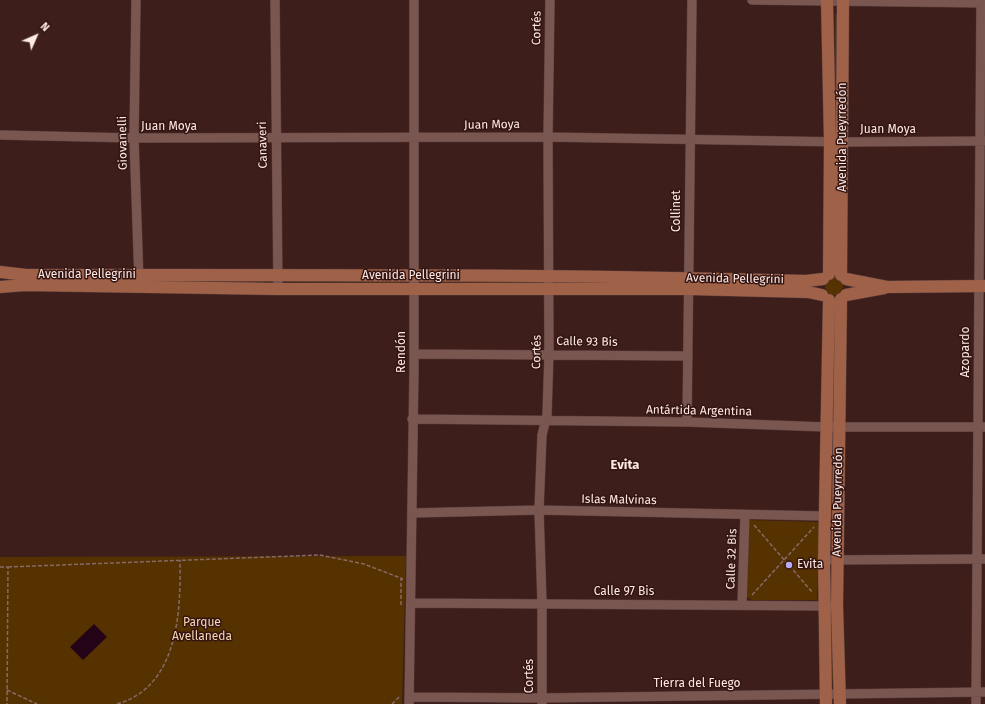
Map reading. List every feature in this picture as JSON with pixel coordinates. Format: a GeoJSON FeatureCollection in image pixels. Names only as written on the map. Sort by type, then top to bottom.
{"type":"FeatureCollection","features":[{"type":"Feature","properties":{"kind":"main road","name":"Avenida Pueyrredón"},"geometry":{"type":"LineString","coordinates":[[835,277],[843,142],[843,0]]}},
{"type":"Feature","properties":{"kind":"main road","name":"Avenida Pueyrredón"},"geometry":{"type":"LineString","coordinates":[[827,1],[835,277]]}},
{"type":"Feature","properties":{"kind":"main road","name":"Avenida Pellegrini"},"geometry":{"type":"LineString","coordinates":[[0,273],[278,289],[548,289],[689,283],[806,281],[835,277],[887,287],[981,286]]}},
{"type":"Feature","properties":{"kind":"main road"},"geometry":{"type":"LineString","coordinates":[[0,273],[0,283]]}},
{"type":"Feature","properties":{"kind":"main road","name":"Avenida Pellegrini"},"geometry":{"type":"LineString","coordinates":[[0,287],[278,276],[414,275],[548,276],[689,283],[808,292],[835,297],[873,291],[887,287]]}},
{"type":"Feature","properties":{"kind":"main road"},"geometry":{"type":"LineString","coordinates":[[835,277],[848,286],[835,297],[820,285],[835,277]]}},
{"type":"Feature","properties":{"kind":"main road","name":"Avenida Pueyrredón"},"geometry":{"type":"LineString","coordinates":[[826,700],[824,560],[826,427],[828,349],[835,297]]}},
{"type":"Feature","properties":{"kind":"main road","name":"Avenida Pueyrredón"},"geometry":{"type":"LineString","coordinates":[[835,297],[840,349],[837,606],[840,699]]}},
{"type":"Feature","properties":{"kind":"main road"},"geometry":{"type":"LineString","coordinates":[[828,349],[840,349]]}},
{"type":"Feature","properties":{"kind":"street","name":"Giovanelli"},"geometry":{"type":"LineString","coordinates":[[136,0],[134,138],[139,281]]}},
{"type":"Feature","properties":{"kind":"street","name":"Canaveri"},"geometry":{"type":"LineString","coordinates":[[274,0],[278,289]]}},
{"type":"Feature","properties":{"kind":"street","name":"Rendón"},"geometry":{"type":"LineString","coordinates":[[409,700],[414,354],[414,0]]}},
{"type":"Feature","properties":{"kind":"street","name":"Cortés"},"geometry":{"type":"LineString","coordinates":[[542,701],[542,603],[539,510],[544,422],[547,415],[549,353],[548,137],[550,0]]}},
{"type":"Feature","properties":{"kind":"street","name":"Collinet"},"geometry":{"type":"LineString","coordinates":[[687,422],[689,139],[692,0]]}},
{"type":"Feature","properties":{"kind":"street"},"geometry":{"type":"LineString","coordinates":[[752,0],[982,2]]}},
{"type":"Feature","properties":{"kind":"street","name":"Azopardo"},"geometry":{"type":"LineString","coordinates":[[976,704],[980,692],[982,427],[981,286],[983,142],[982,2]]}},
{"type":"Feature","properties":{"kind":"street","name":"Juan Moya"},"geometry":{"type":"LineString","coordinates":[[0,135],[134,138],[275,139],[548,137],[830,142],[983,142]]}},
{"type":"Feature","properties":{"kind":"street","name":"Calle 93 Bis"},"geometry":{"type":"LineString","coordinates":[[414,354],[549,353],[688,356]]}},
{"type":"Feature","properties":{"kind":"street","name":"Antártida Argentina"},"geometry":{"type":"LineString","coordinates":[[412,420],[687,422],[826,427],[982,427]]}},
{"type":"Feature","properties":{"kind":"street","name":"Islas Malvinas"},"geometry":{"type":"LineString","coordinates":[[412,513],[539,510],[825,516]]}},
{"type":"Feature","properties":{"kind":"street","name":"Calle 32 Bis"},"geometry":{"type":"LineString","coordinates":[[742,605],[745,515]]}},
{"type":"Feature","properties":{"kind":"street"},"geometry":{"type":"LineString","coordinates":[[824,560],[981,559]]}},
{"type":"Feature","properties":{"kind":"street","name":"Calle 97 Bis"},"geometry":{"type":"LineString","coordinates":[[411,603],[837,606]]}},
{"type":"Feature","properties":{"kind":"street","name":"Tierra del Fuego"},"geometry":{"type":"LineString","coordinates":[[409,700],[826,700],[980,692]]}},
{"type":"Feature","properties":{"kind":"path"},"geometry":{"type":"LineString","coordinates":[[745,515],[824,606]]}},
{"type":"Feature","properties":{"kind":"path"},"geometry":{"type":"LineString","coordinates":[[742,605],[825,516]]}},
{"type":"Feature","properties":{"kind":"path"},"geometry":{"type":"LineString","coordinates":[[0,567],[320,555],[364,564],[404,580]]}},
{"type":"Feature","properties":{"kind":"path"},"geometry":{"type":"LineString","coordinates":[[117,704],[128,701],[146,689],[169,658],[178,613],[180,560]]}},
{"type":"Feature","properties":{"kind":"path"},"geometry":{"type":"LineString","coordinates":[[6,704],[8,567]]}},
{"type":"Feature","properties":{"kind":"path"},"geometry":{"type":"LineString","coordinates":[[7,690],[37,704]]}},
{"type":"Feature","properties":{"kind":"green space"},"geometry":{"type":"Polygon","coordinates":[[[835,14],[837,14],[837,125],[834,125],[835,14]]]}},
{"type":"Feature","properties":{"kind":"green space"},"geometry":{"type":"Polygon","coordinates":[[[834,277],[840,280],[843,286],[840,292],[834,295],[828,292],[825,286],[828,280],[834,277]]]}},
{"type":"Feature","properties":{"kind":"green space"},"geometry":{"type":"Polygon","coordinates":[[[290,280],[400,281],[400,283],[290,282],[290,280]]]}},
{"type":"Feature","properties":{"kind":"green space"},"geometry":{"type":"Polygon","coordinates":[[[433,280],[543,282],[543,284],[433,282],[433,280]]]}},
{"type":"Feature","properties":{"kind":"green space"},"geometry":{"type":"Polygon","coordinates":[[[153,281],[263,281],[263,283],[153,281]]]}},
{"type":"Feature","properties":{"kind":"green space"},"geometry":{"type":"Polygon","coordinates":[[[831,436],[836,437],[835,547],[830,547],[831,436]]]}},
{"type":"Feature","properties":{"kind":"green space"},"geometry":{"type":"Polygon","coordinates":[[[748,520],[819,522],[817,600],[752,600],[747,597],[748,520]]]}},
{"type":"Feature","properties":{"kind":"green space","name":"Parque Avellaneda"},"geometry":{"type":"Polygon","coordinates":[[[406,556],[402,704],[0,704],[0,557],[406,556]]]}},
{"type":"Feature","properties":{"kind":"green space"},"geometry":{"type":"Polygon","coordinates":[[[830,619],[835,619],[835,680],[830,680],[830,619]]]}},
{"type":"Feature","properties":{"kind":"shaded area"},"geometry":{"type":"Polygon","coordinates":[[[94,624],[107,637],[83,660],[70,647],[94,624]]]}},
{"type":"Feature","properties":{"kind":"place","name":"Evita"},"geometry":{"type":"Point","coordinates":[789,565]}},
{"type":"Feature","properties":{"kind":"district","name":"Evita"},"geometry":{"type":"Point","coordinates":[625,465]}}]}
